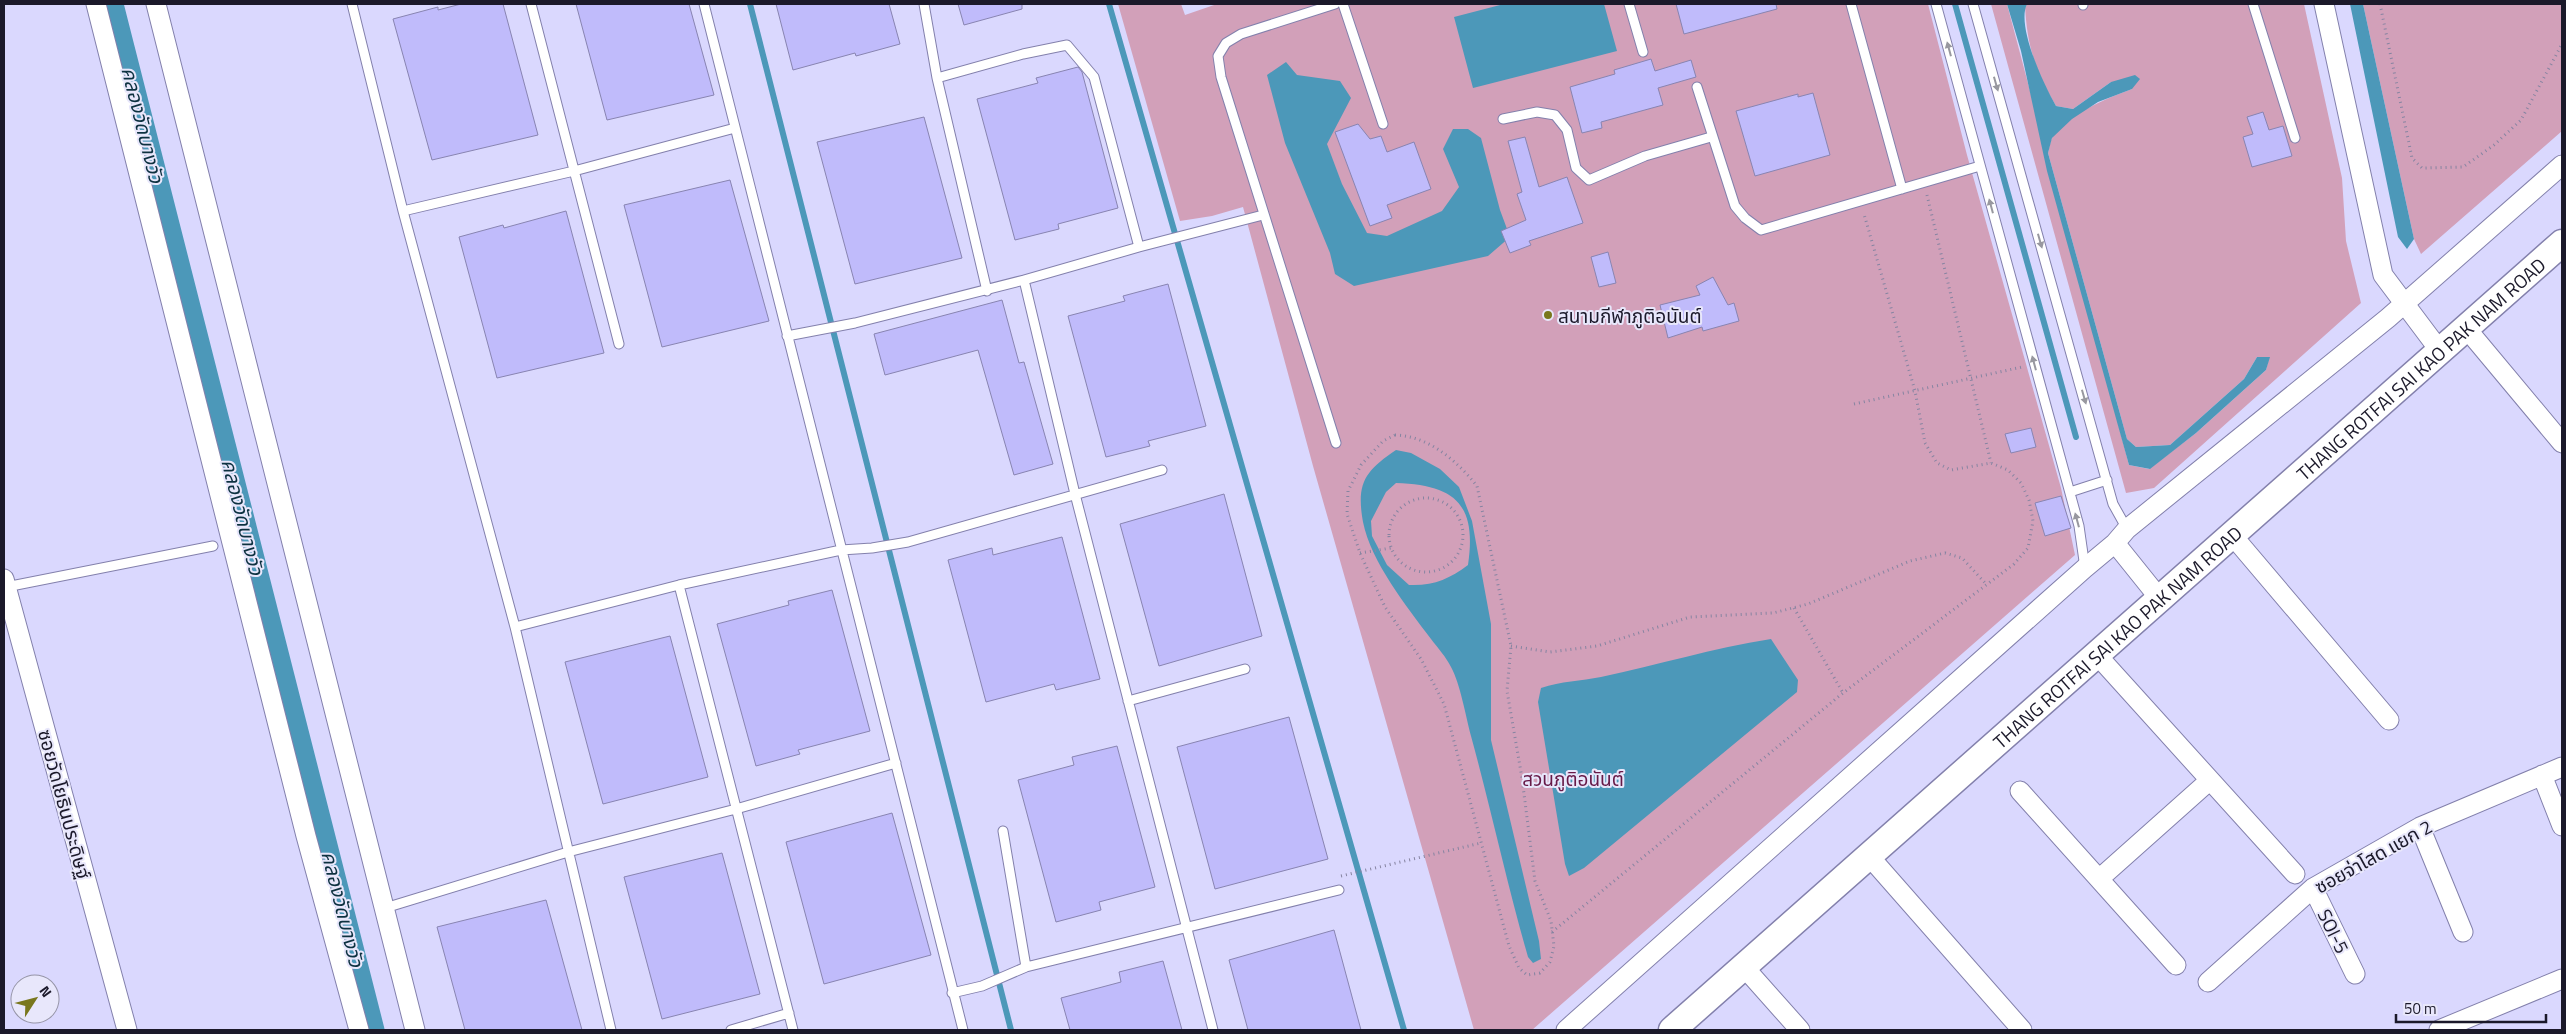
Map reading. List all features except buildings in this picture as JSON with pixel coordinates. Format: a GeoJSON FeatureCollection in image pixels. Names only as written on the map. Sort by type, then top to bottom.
{"type":"FeatureCollection","features":[{"type":"Feature","properties":{"kind":"main road","name":"THANG ROTFAI SAI KAO PAK NAM ROAD"},"geometry":{"type":"LineString","coordinates":[[1672,1030],[2562,243]]}},
{"type":"Feature","properties":{"kind":"street"},"geometry":{"type":"LineString","coordinates":[[96,4],[304,827],[359,1030]]}},
{"type":"Feature","properties":{"kind":"street"},"geometry":{"type":"LineString","coordinates":[[156,4],[416,1030]]}},
{"type":"Feature","properties":{"kind":"street"},"geometry":{"type":"LineString","coordinates":[[2324,4],[2382,275],[2403,305],[2440,351]]}},
{"type":"Feature","properties":{"kind":"street"},"geometry":{"type":"LineString","coordinates":[[1566,1030],[2121,536],[2403,305],[2562,165]]}},
{"type":"Feature","properties":{"kind":"street"},"geometry":{"type":"LineString","coordinates":[[2466,328],[2562,443]]}},
{"type":"Feature","properties":{"kind":"street"},"geometry":{"type":"LineString","coordinates":[[2232,535],[2389,720]]}},
{"type":"Feature","properties":{"kind":"street"},"geometry":{"type":"LineString","coordinates":[[2121,536],[2160,599]]}},
{"type":"Feature","properties":{"kind":"street","name":"ซอยวัดโยธินประดิษฐ์"},"geometry":{"type":"LineString","coordinates":[[5,583],[125,1030]]}},
{"type":"Feature","properties":{"kind":"street"},"geometry":{"type":"LineString","coordinates":[[2097,655],[2295,874]]}},
{"type":"Feature","properties":{"kind":"street","name":"ซอยจ่าโสด แยก 2"},"geometry":{"type":"LineString","coordinates":[[2208,982],[2313,888],[2420,827],[2562,767]]}},
{"type":"Feature","properties":{"kind":"street"},"geometry":{"type":"LineString","coordinates":[[2542,775],[2562,826]]}},
{"type":"Feature","properties":{"kind":"street"},"geometry":{"type":"LineString","coordinates":[[2099,879],[2209,781]]}},
{"type":"Feature","properties":{"kind":"street"},"geometry":{"type":"LineString","coordinates":[[2020,791],[2176,965]]}},
{"type":"Feature","properties":{"kind":"street"},"geometry":{"type":"LineString","coordinates":[[2420,827],[2463,932]]}},
{"type":"Feature","properties":{"kind":"street"},"geometry":{"type":"LineString","coordinates":[[1869,856],[2022,1030]]}},
{"type":"Feature","properties":{"kind":"street","name":"SOI-5"},"geometry":{"type":"LineString","coordinates":[[2313,888],[2355,974]]}},
{"type":"Feature","properties":{"kind":"street"},"geometry":{"type":"LineString","coordinates":[[1744,967],[1800,1030]]}},
{"type":"Feature","properties":{"kind":"street"},"geometry":{"type":"LineString","coordinates":[[2439,1030],[2562,979]]}},
{"type":"Feature","properties":{"kind":"lane"},"geometry":{"type":"LineString","coordinates":[[352,4],[403,211],[515,627],[611,1030]]}},
{"type":"Feature","properties":{"kind":"lane"},"geometry":{"type":"LineString","coordinates":[[531,4],[618,344]]}},
{"type":"Feature","properties":{"kind":"lane"},"geometry":{"type":"LineString","coordinates":[[704,4],[963,1030]]}},
{"type":"Feature","properties":{"kind":"lane"},"geometry":{"type":"LineString","coordinates":[[924,4],[937,78],[987,291]]}},
{"type":"Feature","properties":{"kind":"lane"},"geometry":{"type":"LineString","coordinates":[[1336,4],[1241,34],[1226,43],[1218,56],[1221,77],[1263,215],[1336,443]]}},
{"type":"Feature","properties":{"kind":"lane"},"geometry":{"type":"LineString","coordinates":[[1343,4],[1383,124]]}},
{"type":"Feature","properties":{"kind":"lane"},"geometry":{"type":"LineString","coordinates":[[1629,4],[1643,52]]}},
{"type":"Feature","properties":{"kind":"lane"},"geometry":{"type":"LineString","coordinates":[[1851,4],[1902,189]]}},
{"type":"Feature","properties":{"kind":"lane"},"geometry":{"type":"LineString","coordinates":[[1936,4],[2079,526],[2085,568]]}},
{"type":"Feature","properties":{"kind":"lane"},"geometry":{"type":"LineString","coordinates":[[1974,4],[2121,536]]}},
{"type":"Feature","properties":{"kind":"lane"},"geometry":{"type":"LineString","coordinates":[[2253,4],[2295,138]]}},
{"type":"Feature","properties":{"kind":"lane"},"geometry":{"type":"LineString","coordinates":[[937,78],[1023,54],[1067,45],[1094,77],[1139,247]]}},
{"type":"Feature","properties":{"kind":"lane"},"geometry":{"type":"LineString","coordinates":[[1697,87],[1711,137],[1735,206],[1745,218],[1762,230],[1980,166]]}},
{"type":"Feature","properties":{"kind":"lane"},"geometry":{"type":"LineString","coordinates":[[1503,120],[1537,112],[1555,115],[1567,130],[1576,168],[1589,180],[1645,156],[1711,137]]}},
{"type":"Feature","properties":{"kind":"lane"},"geometry":{"type":"LineString","coordinates":[[403,211],[574,171],[735,128]]}},
{"type":"Feature","properties":{"kind":"lane"},"geometry":{"type":"LineString","coordinates":[[787,336],[812,333],[987,291],[1139,247],[1263,215]]}},
{"type":"Feature","properties":{"kind":"lane"},"geometry":{"type":"LineString","coordinates":[[1024,280],[1075,494],[1213,1030]]}},
{"type":"Feature","properties":{"kind":"lane"},"geometry":{"type":"LineString","coordinates":[[515,627],[679,585],[841,550],[872,548],[908,542],[1162,470]]}},
{"type":"Feature","properties":{"kind":"lane"},"geometry":{"type":"LineString","coordinates":[[2070,492],[2107,480]]}},
{"type":"Feature","properties":{"kind":"lane"},"geometry":{"type":"LineString","coordinates":[[5,583],[213,546]]}},
{"type":"Feature","properties":{"kind":"lane"},"geometry":{"type":"LineString","coordinates":[[679,585],[793,1030]]}},
{"type":"Feature","properties":{"kind":"lane"},"geometry":{"type":"LineString","coordinates":[[1128,700],[1244,669]]}},
{"type":"Feature","properties":{"kind":"lane"},"geometry":{"type":"LineString","coordinates":[[385,908],[568,852],[736,809],[896,763]]}},
{"type":"Feature","properties":{"kind":"lane"},"geometry":{"type":"LineString","coordinates":[[1003,831],[1026,967]]}},
{"type":"Feature","properties":{"kind":"lane"},"geometry":{"type":"LineString","coordinates":[[952,992],[982,986],[1026,967],[1339,890]]}},
{"type":"Feature","properties":{"kind":"lane"},"geometry":{"type":"LineString","coordinates":[[730,1030],[789,1013]]}},
{"type":"Feature","properties":{"kind":"path"},"geometry":{"type":"LineString","coordinates":[[2380,4],[2412,158],[2422,168],[2463,167],[2494,145],[2521,120],[2562,44]]}},
{"type":"Feature","properties":{"kind":"path"},"geometry":{"type":"LineString","coordinates":[[1924,183],[1991,464]]}},
{"type":"Feature","properties":{"kind":"path"},"geometry":{"type":"LineString","coordinates":[[1552,932],[1843,692],[2014,564],[2028,548],[2034,521],[2029,500],[2020,483],[2008,470],[1991,464],[1951,470],[1937,463],[1925,443],[1915,391],[1860,201]]}},
{"type":"Feature","properties":{"kind":"path"},"geometry":{"type":"LineString","coordinates":[[1854,404],[2034,364]]}},
{"type":"Feature","properties":{"kind":"path"},"geometry":{"type":"LineString","coordinates":[[1395,435],[1408,435],[1424,440],[1462,468],[1477,486],[1510,646],[1507,691],[1522,778],[1535,881],[1551,921],[1554,946],[1550,962],[1540,973],[1527,975],[1519,968],[1509,946],[1444,704],[1421,658],[1385,607],[1360,553],[1347,514],[1348,491],[1361,465],[1383,441],[1395,435]]}},
{"type":"Feature","properties":{"kind":"path"},"geometry":{"type":"LineString","coordinates":[[1428,497],[1441,500],[1451,507],[1459,517],[1463,529],[1463,542],[1458,554],[1451,563],[1440,569],[1429,572],[1417,571],[1406,566],[1397,558],[1391,548],[1388,536],[1390,523],[1395,512],[1410,501],[1428,497]]}},
{"type":"Feature","properties":{"kind":"path"},"geometry":{"type":"LineString","coordinates":[[1360,553],[1391,548]]}},
{"type":"Feature","properties":{"kind":"path"},"geometry":{"type":"LineString","coordinates":[[1510,646],[1550,652],[1597,646],[1690,616],[1773,613],[1808,604],[1910,561],[1945,553],[1962,558],[1987,585]]}},
{"type":"Feature","properties":{"kind":"path"},"geometry":{"type":"LineString","coordinates":[[1794,608],[1843,692]]}},
{"type":"Feature","properties":{"kind":"path"},"geometry":{"type":"LineString","coordinates":[[1347,874],[1481,843]]}},
{"type":"Feature","properties":{"kind":"green space","name":"สวนภูติอนันต์"},"geometry":{"type":"Polygon","coordinates":[[[1118,4],[1181,4],[1185,15],[1217,4],[1928,4],[1967,155],[2061,488],[2075,555],[1532,1030],[1474,1030],[1313,466],[1243,207],[1212,216],[1180,221],[1118,4]]]}},
{"type":"Feature","properties":{"kind":"green space"},"geometry":{"type":"Polygon","coordinates":[[[1991,4],[2007,4],[2129,465],[2149,469],[2196,433],[2266,370],[2269,358],[2257,357],[2244,379],[2170,445],[2136,447],[2127,439],[2048,153],[2052,138],[2067,121],[2088,108],[2132,89],[2111,82],[2073,109],[2056,106],[2033,57],[2025,5],[2304,4],[2342,178],[2346,241],[2361,303],[2154,488],[2126,493],[1991,4]]]}},
{"type":"Feature","properties":{"kind":"green space"},"geometry":{"type":"Polygon","coordinates":[[[2363,4],[2562,4],[2562,131],[2421,254],[2414,239],[2363,4]]]}},
{"type":"Feature","properties":{"kind":"water"},"geometry":{"type":"Polygon","coordinates":[[[1504,4],[1604,4],[1617,51],[1473,88],[1454,17],[1504,4]]]}},
{"type":"Feature","properties":{"kind":"water"},"geometry":{"type":"Polygon","coordinates":[[[2007,4],[2027,4],[2025,26],[2028,40],[2039,70],[2056,106],[2073,109],[2111,82],[2135,75],[2140,79],[2132,89],[2098,102],[2072,119],[2052,138],[2048,153],[2127,439],[2136,447],[2170,445],[2244,379],[2257,357],[2270,357],[2266,370],[2196,433],[2150,469],[2129,465],[2047,171],[2021,51],[2007,4]]]}},
{"type":"Feature","properties":{"kind":"water"},"geometry":{"type":"Polygon","coordinates":[[[2350,4],[2363,4],[2414,239],[2407,249],[2398,237],[2350,4]]]}},
{"type":"Feature","properties":{"kind":"water"},"geometry":{"type":"Polygon","coordinates":[[[1286,62],[1297,75],[1340,81],[1351,98],[1327,144],[1342,184],[1367,233],[1387,236],[1442,211],[1459,187],[1443,149],[1453,129],[1468,129],[1481,138],[1500,210],[1510,237],[1488,256],[1354,286],[1335,274],[1330,253],[1285,143],[1267,75],[1286,62]]]}},
{"type":"Feature","properties":{"kind":"water"},"geometry":{"type":"Polygon","coordinates":[[[1396,450],[1411,453],[1440,469],[1459,487],[1472,521],[1491,624],[1491,740],[1539,941],[1541,959],[1533,963],[1528,957],[1520,930],[1454,674],[1449,663],[1391,584],[1367,537],[1361,509],[1362,488],[1370,472],[1396,450]],[[1396,483],[1386,492],[1371,521],[1372,536],[1387,565],[1409,585],[1441,581],[1461,570],[1468,565],[1470,544],[1469,527],[1465,513],[1458,502],[1447,494],[1433,488],[1396,483]]]}},
{"type":"Feature","properties":{"kind":"water"},"geometry":{"type":"Polygon","coordinates":[[[1771,639],[1798,680],[1797,692],[1584,868],[1569,876],[1565,864],[1538,702],[1541,688],[1564,682],[1601,677],[1728,647],[1771,639]]]}},
{"type":"Feature","properties":{"kind":"waterway","name":"คลองวัดบางวัว"},"geometry":{"type":"LineString","coordinates":[[113,4],[374,1030]]}},
{"type":"Feature","properties":{"kind":"waterway"},"geometry":{"type":"LineString","coordinates":[[750,4],[1011,1030]]}},
{"type":"Feature","properties":{"kind":"waterway"},"geometry":{"type":"LineString","coordinates":[[1109,4],[1404,1030]]}},
{"type":"Feature","properties":{"kind":"waterway"},"geometry":{"type":"LineString","coordinates":[[1955,4],[2076,437]]}},
{"type":"Feature","properties":{"kind":"place","name":"สนามกีฬาภูติอนันต์"},"geometry":{"type":"Point","coordinates":[1548,315]}}]}
